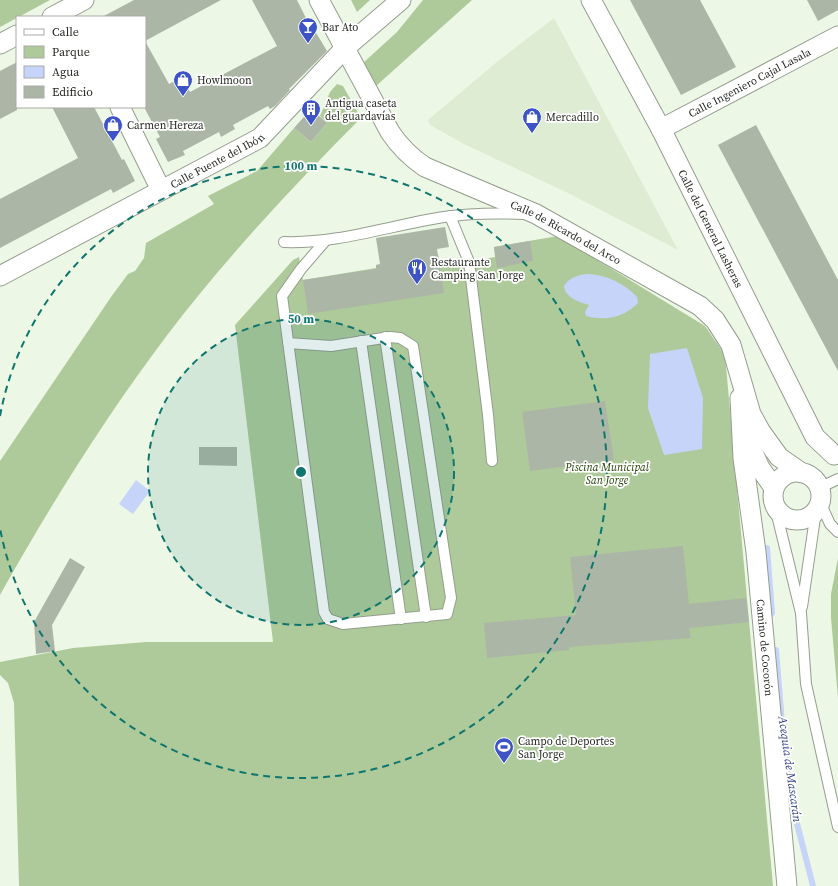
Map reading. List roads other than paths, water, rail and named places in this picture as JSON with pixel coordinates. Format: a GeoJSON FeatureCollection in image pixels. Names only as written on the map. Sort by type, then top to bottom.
{"type":"FeatureCollection","features":[{"type":"Feature","properties":{"kind":"street","name":"Calle de Ricardo del Arco"},"geometry":{"type":"LineString","coordinates":[[319,0],[390,132],[399,146],[411,158],[431,170],[536,214],[700,306],[715,320],[731,345],[751,414],[761,432],[780,457],[813,490]]}},
{"type":"Feature","properties":{"kind":"street","name":"Calle Fuente del Ibón"},"geometry":{"type":"LineString","coordinates":[[0,276],[260,138],[345,48],[401,0]]}},
{"type":"Feature","properties":{"kind":"street","name":"Calle del General Lasheras"},"geometry":{"type":"LineString","coordinates":[[591,0],[661,129],[815,437],[836,454]]}},
{"type":"Feature","properties":{"kind":"street"},"geometry":{"type":"LineString","coordinates":[[55,16],[76,8]]}},
{"type":"Feature","properties":{"kind":"street"},"geometry":{"type":"LineString","coordinates":[[0,44],[16,36]]}},
{"type":"Feature","properties":{"kind":"street","name":"Calle Ingeniero Cajal Lasala"},"geometry":{"type":"LineString","coordinates":[[661,129],[838,36]]}},
{"type":"Feature","properties":{"kind":"street"},"geometry":{"type":"LineString","coordinates":[[121,108],[162,190]]}},
{"type":"Feature","properties":{"kind":"street","name":"Camino de Cocorón"},"geometry":{"type":"LineString","coordinates":[[738,370],[743,458],[754,528],[787,886]]}},
{"type":"Feature","properties":{"kind":"street","name":"Camino de Cocorón"},"geometry":{"type":"LineString","coordinates":[[741,422],[774,499]]}},
{"type":"Feature","properties":{"kind":"street"},"geometry":{"type":"LineString","coordinates":[[774,499],[785,517],[794,520],[804,519],[818,468],[836,454]]}},
{"type":"Feature","properties":{"kind":"street"},"geometry":{"type":"LineString","coordinates":[[754,528],[756,519],[774,499],[783,477],[792,473],[813,490]]}},
{"type":"Feature","properties":{"kind":"lane"},"geometry":{"type":"LineString","coordinates":[[284,242],[305,243],[326,240],[450,216],[488,212],[536,214]]}},
{"type":"Feature","properties":{"kind":"lane"},"geometry":{"type":"LineString","coordinates":[[450,216],[468,262],[488,415],[492,461]]}},
{"type":"Feature","properties":{"kind":"lane"},"geometry":{"type":"LineString","coordinates":[[288,343],[331,346],[385,338],[400,338],[412,346],[451,598],[447,614],[343,624],[328,619],[324,612],[288,343],[282,296],[301,269],[326,240]]}},
{"type":"Feature","properties":{"kind":"lane"},"geometry":{"type":"LineString","coordinates":[[385,338],[426,617]]}},
{"type":"Feature","properties":{"kind":"lane"},"geometry":{"type":"LineString","coordinates":[[361,341],[401,619]]}},
{"type":"Feature","properties":{"kind":"lane"},"geometry":{"type":"LineString","coordinates":[[813,490],[838,479]]}},
{"type":"Feature","properties":{"kind":"lane"},"geometry":{"type":"LineString","coordinates":[[813,490],[824,513],[838,532]]}},
{"type":"Feature","properties":{"kind":"lane"},"geometry":{"type":"LineString","coordinates":[[801,613],[813,490]]}},
{"type":"Feature","properties":{"kind":"lane"},"geometry":{"type":"LineString","coordinates":[[774,499],[801,613],[806,684],[838,827]]}},
{"type":"Feature","properties":{"kind":"water"},"geometry":{"type":"Polygon","coordinates":[[[589,274],[609,278],[621,284],[637,297],[638,303],[626,312],[614,317],[600,318],[586,316],[585,312],[589,305],[577,301],[567,294],[564,286],[568,281],[575,277],[589,274]]]}},
{"type":"Feature","properties":{"kind":"water"},"geometry":{"type":"Polygon","coordinates":[[[687,348],[703,398],[702,449],[664,455],[648,408],[650,354],[687,348]]]}},
{"type":"Feature","properties":{"kind":"water"},"geometry":{"type":"Polygon","coordinates":[[[136,480],[150,491],[133,514],[119,504],[136,480]]]}},
{"type":"Feature","properties":{"kind":"waterway","name":"Acequia de Mascarán"},"geometry":{"type":"LineString","coordinates":[[767,548],[772,613]]}},
{"type":"Feature","properties":{"kind":"waterway","name":"Acequia de Mascarán"},"geometry":{"type":"LineString","coordinates":[[776,650],[784,749],[794,812],[813,886]]}},
{"type":"Feature","properties":{"kind":"place","name":"Bar Ato"},"geometry":{"type":"Point","coordinates":[308,44]}},
{"type":"Feature","properties":{"kind":"place","name":"Howlmoon"},"geometry":{"type":"Point","coordinates":[183,97]}},
{"type":"Feature","properties":{"kind":"place","name":"Antigua caseta del guardavías"},"geometry":{"type":"Point","coordinates":[311,126]}},
{"type":"Feature","properties":{"kind":"place","name":"Mercadillo"},"geometry":{"type":"Point","coordinates":[532,134]}},
{"type":"Feature","properties":{"kind":"place","name":"Carmen Hereza"},"geometry":{"type":"Point","coordinates":[113,142]}},
{"type":"Feature","properties":{"kind":"place","name":"Restaurante Camping San Jorge"},"geometry":{"type":"Point","coordinates":[417,285]}},
{"type":"Feature","properties":{"kind":"place","name":"Campo de Deportes San Jorge"},"geometry":{"type":"Point","coordinates":[504,764]}},
{"type":"Feature","properties":{"kind":"park label","name":"Piscina Municipal San Jorge"},"geometry":{"type":"Point","coordinates":[607,473]}}]}
